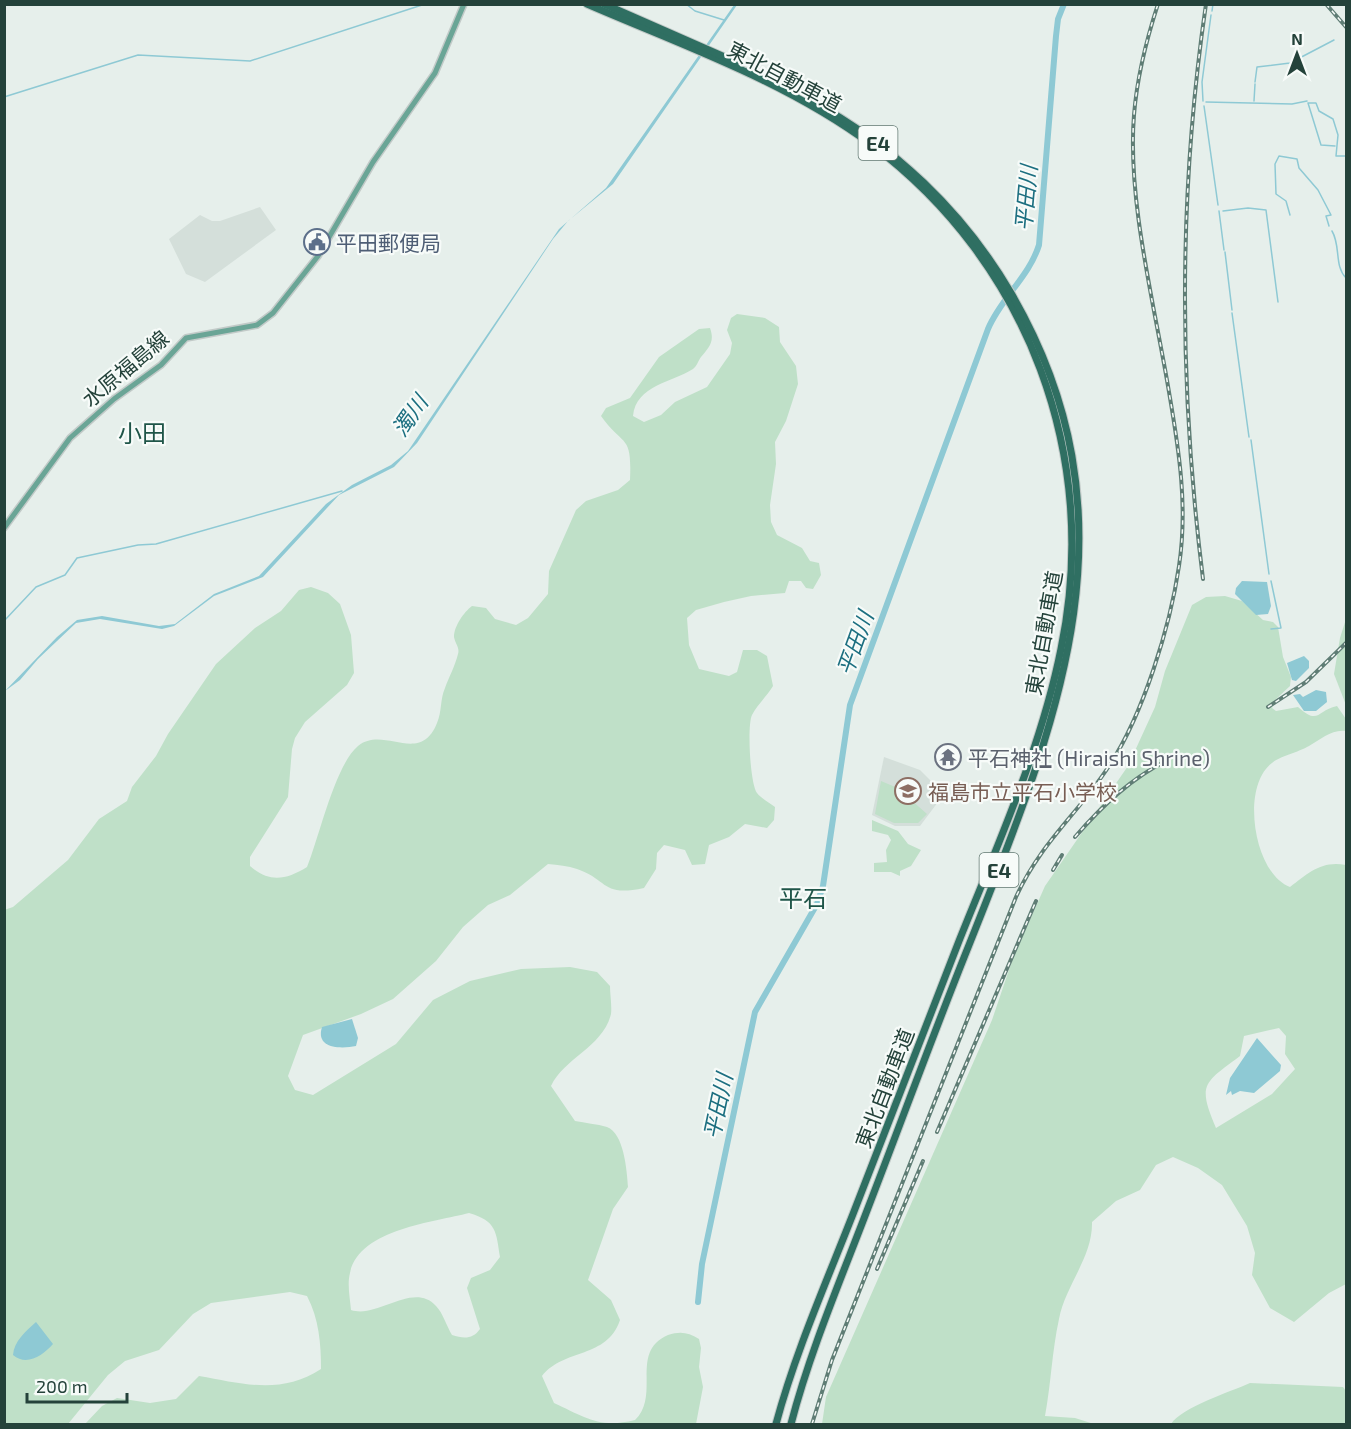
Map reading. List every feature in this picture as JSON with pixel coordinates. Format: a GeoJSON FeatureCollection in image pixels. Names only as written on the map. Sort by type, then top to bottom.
{"type":"FeatureCollection","features":[{"type":"Feature","properties":{"kind":"highway","name":"東北自動車道"},"geometry":{"type":"LineString","coordinates":[[587,4],[710,52],[819,104],[899,159],[955,214],[1003,285],[1036,342],[1064,424],[1074,477],[1079,561],[1069,650],[1052,720],[1013,831],[832,1303],[791,1425]]}},
{"type":"Feature","properties":{"kind":"highway","name":"東北自動車道"},"geometry":{"type":"LineString","coordinates":[[604,4],[671,36]]}},
{"type":"Feature","properties":{"kind":"highway","name":"東北自動車道"},"geometry":{"type":"LineString","coordinates":[[776,1425],[822,1291],[1032,754],[1062,647],[1073,561],[1069,476],[1060,431],[1043,375],[1013,303]]}},
{"type":"Feature","properties":{"kind":"main road","name":"水原福島線"},"geometry":{"type":"LineString","coordinates":[[4,528],[70,438],[111,401],[161,365],[186,338],[257,325],[273,313],[318,256],[373,162],[435,74],[464,4]]}},
{"type":"Feature","properties":{"kind":"shaded area"},"geometry":{"type":"Polygon","coordinates":[[[260,207],[276,230],[205,282],[186,274],[169,239],[200,215],[212,221],[220,221],[260,207]]]}},
{"type":"Feature","properties":{"kind":"shaded area","name":"福島市立平石小学校"},"geometry":{"type":"Polygon","coordinates":[[[884,757],[920,770],[944,794],[920,826],[895,826],[872,815],[884,757]]]}},
{"type":"Feature","properties":{"kind":"green space"},"geometry":{"type":"Polygon","coordinates":[[[737,314],[765,318],[779,327],[780,342],[796,366],[798,384],[786,421],[775,442],[776,464],[770,505],[771,522],[777,535],[802,548],[810,561],[819,563],[821,575],[813,589],[806,588],[801,581],[789,581],[785,593],[751,596],[696,610],[687,618],[689,645],[699,669],[729,676],[737,672],[743,650],[757,650],[767,656],[773,686],[752,715],[750,754],[757,793],[775,807],[774,820],[767,828],[745,824],[729,837],[709,845],[705,864],[692,865],[685,850],[664,845],[657,853],[656,869],[644,888],[612,889],[577,869],[548,864],[510,895],[488,905],[463,927],[436,961],[393,999],[361,1014],[303,1035],[288,1076],[295,1090],[313,1095],[396,1044],[433,1000],[470,981],[521,969],[570,967],[597,972],[610,986],[611,1014],[607,1025],[592,1044],[557,1076],[551,1086],[575,1121],[607,1127],[617,1137],[624,1153],[628,1187],[613,1209],[588,1280],[611,1300],[620,1320],[614,1332],[605,1341],[551,1367],[542,1376],[554,1403],[575,1413],[602,1422],[635,1420],[646,1399],[647,1363],[650,1352],[656,1343],[668,1335],[688,1334],[699,1339],[701,1348],[699,1367],[703,1387],[696,1424],[85,1424],[102,1406],[117,1398],[150,1403],[176,1399],[199,1376],[247,1384],[277,1385],[306,1377],[321,1369],[318,1332],[311,1305],[307,1296],[290,1292],[211,1303],[193,1314],[159,1350],[125,1361],[108,1375],[68,1424],[5,1424],[4,910],[13,907],[68,860],[99,819],[127,801],[132,787],[156,756],[168,734],[216,664],[255,628],[281,611],[299,590],[311,587],[328,593],[340,604],[351,635],[354,673],[347,685],[305,722],[295,738],[288,797],[250,857],[250,866],[271,877],[285,877],[307,867],[335,785],[350,755],[358,746],[368,741],[379,740],[411,744],[421,742],[430,735],[439,719],[443,692],[458,654],[454,637],[456,628],[466,612],[472,606],[486,608],[495,619],[516,625],[528,618],[548,594],[549,571],[576,510],[586,501],[618,490],[630,480],[628,448],[601,416],[606,408],[630,398],[659,357],[699,329],[710,328],[712,337],[710,344],[694,368],[648,391],[641,397],[633,416],[644,422],[661,415],[675,402],[707,387],[730,354],[732,343],[727,330],[731,318],[737,314]],[[469,1213],[419,1224],[383,1237],[368,1246],[356,1258],[350,1273],[351,1310],[372,1310],[417,1297],[427,1299],[441,1312],[452,1335],[464,1337],[474,1335],[480,1329],[467,1288],[471,1278],[490,1270],[500,1257],[494,1229],[478,1216],[469,1213]]]}},
{"type":"Feature","properties":{"kind":"green space"},"geometry":{"type":"Polygon","coordinates":[[[1225,596],[1242,601],[1263,620],[1273,622],[1278,627],[1283,657],[1291,677],[1290,686],[1274,701],[1272,708],[1276,711],[1298,707],[1314,716],[1337,706],[1346,719],[1346,731],[1331,733],[1272,763],[1262,775],[1256,791],[1254,809],[1260,848],[1268,866],[1278,879],[1290,887],[1322,866],[1346,865],[1346,1284],[1329,1293],[1294,1322],[1270,1308],[1252,1275],[1255,1253],[1247,1226],[1222,1185],[1198,1168],[1173,1157],[1156,1165],[1140,1190],[1116,1201],[1092,1222],[1084,1259],[1062,1307],[1045,1416],[1075,1418],[1094,1424],[822,1424],[826,1397],[992,1020],[1013,958],[1045,886],[1128,766],[1155,707],[1165,671],[1192,605],[1206,597],[1225,596]],[[1279,1028],[1244,1036],[1240,1056],[1218,1072],[1207,1086],[1207,1102],[1216,1128],[1272,1094],[1295,1069],[1285,1054],[1286,1036],[1279,1028]]]}},
{"type":"Feature","properties":{"kind":"green space"},"geometry":{"type":"Polygon","coordinates":[[[1346,619],[1346,705],[1334,674],[1340,638],[1346,619]]]}},
{"type":"Feature","properties":{"kind":"green space"},"geometry":{"type":"Polygon","coordinates":[[[881,781],[912,794],[910,799],[927,814],[918,823],[894,823],[875,814],[881,781]]]}},
{"type":"Feature","properties":{"kind":"green space"},"geometry":{"type":"Polygon","coordinates":[[[872,820],[898,831],[908,844],[921,850],[911,866],[900,871],[900,876],[891,872],[874,872],[874,863],[887,862],[886,850],[891,840],[888,835],[872,831],[872,820]]]}},
{"type":"Feature","properties":{"kind":"green space"},"geometry":{"type":"Polygon","coordinates":[[[1250,1383],[1343,1387],[1346,1391],[1346,1424],[1171,1424],[1196,1406],[1250,1383]]]}},
{"type":"Feature","properties":{"kind":"water"},"geometry":{"type":"Polygon","coordinates":[[[734,5],[737,5],[613,184],[571,219],[606,188],[734,5]]]}},
{"type":"Feature","properties":{"kind":"water","name":"濁川"},"geometry":{"type":"Polygon","coordinates":[[[568,222],[553,239],[417,443],[394,467],[339,495],[263,577],[214,596],[174,626],[162,629],[100,619],[76,623],[38,659],[20,680],[5,691],[57,637],[77,620],[102,616],[159,626],[175,624],[214,594],[259,576],[326,504],[352,485],[391,465],[408,451],[559,229],[568,222]]]}},
{"type":"Feature","properties":{"kind":"water"},"geometry":{"type":"Polygon","coordinates":[[[1242,581],[1267,582],[1271,606],[1268,614],[1256,615],[1235,594],[1236,588],[1242,581]]]}},
{"type":"Feature","properties":{"kind":"water"},"geometry":{"type":"Polygon","coordinates":[[[1304,656],[1309,661],[1309,668],[1296,681],[1292,680],[1287,663],[1304,656]]]}},
{"type":"Feature","properties":{"kind":"water"},"geometry":{"type":"Polygon","coordinates":[[[1316,690],[1326,692],[1327,702],[1316,711],[1304,711],[1293,695],[1300,694],[1303,697],[1316,690]]]}},
{"type":"Feature","properties":{"kind":"water"},"geometry":{"type":"Polygon","coordinates":[[[352,1019],[358,1038],[356,1046],[331,1046],[322,1040],[322,1027],[352,1019]]]}},
{"type":"Feature","properties":{"kind":"water"},"geometry":{"type":"Polygon","coordinates":[[[1257,1038],[1281,1065],[1280,1071],[1254,1093],[1240,1091],[1232,1095],[1231,1091],[1226,1095],[1230,1078],[1257,1038]]]}},
{"type":"Feature","properties":{"kind":"water"},"geometry":{"type":"Polygon","coordinates":[[[36,1322],[53,1344],[29,1360],[18,1358],[13,1355],[16,1345],[36,1322]]]}},
{"type":"Feature","properties":{"kind":"waterway"},"geometry":{"type":"LineString","coordinates":[[4,97],[138,55],[250,61],[425,4]]}},
{"type":"Feature","properties":{"kind":"waterway"},"geometry":{"type":"LineString","coordinates":[[686,4],[695,11],[724,20]]}},
{"type":"Feature","properties":{"kind":"waterway","name":"平田川"},"geometry":{"type":"LineString","coordinates":[[698,1302],[702,1264],[755,1012],[817,904],[823,886],[850,705],[988,329],[1000,307],[1029,267],[1039,245],[1056,36],[1058,19],[1064,4]]}},
{"type":"Feature","properties":{"kind":"waterway"},"geometry":{"type":"LineString","coordinates":[[1212,11],[1213,4]]}},
{"type":"Feature","properties":{"kind":"waterway"},"geometry":{"type":"LineString","coordinates":[[1203,101],[1202,82],[1211,15]]}},
{"type":"Feature","properties":{"kind":"waterway"},"geometry":{"type":"LineString","coordinates":[[1255,82],[1257,67],[1290,63],[1334,40]]}},
{"type":"Feature","properties":{"kind":"waterway"},"geometry":{"type":"LineString","coordinates":[[1254,101],[1255,84]]}},
{"type":"Feature","properties":{"kind":"waterway"},"geometry":{"type":"LineString","coordinates":[[1206,102],[1292,104],[1307,101]]}},
{"type":"Feature","properties":{"kind":"waterway"},"geometry":{"type":"LineString","coordinates":[[1335,146],[1321,145],[1308,103],[1316,103],[1319,111],[1333,119],[1338,135],[1336,156],[1346,156]]}},
{"type":"Feature","properties":{"kind":"waterway"},"geometry":{"type":"LineString","coordinates":[[1204,106],[1218,205]]}},
{"type":"Feature","properties":{"kind":"waterway"},"geometry":{"type":"LineString","coordinates":[[1290,215],[1286,201],[1276,194],[1275,164],[1279,156],[1297,159],[1299,168],[1318,190],[1331,215],[1326,216],[1329,226]]}},
{"type":"Feature","properties":{"kind":"waterway"},"geometry":{"type":"LineString","coordinates":[[1223,211],[1248,208],[1266,210],[1278,302]]}},
{"type":"Feature","properties":{"kind":"waterway"},"geometry":{"type":"LineString","coordinates":[[1219,211],[1224,250]]}},
{"type":"Feature","properties":{"kind":"waterway"},"geometry":{"type":"LineString","coordinates":[[1332,231],[1340,268],[1346,278]]}},
{"type":"Feature","properties":{"kind":"waterway"},"geometry":{"type":"LineString","coordinates":[[1225,252],[1232,310]]}},
{"type":"Feature","properties":{"kind":"waterway"},"geometry":{"type":"LineString","coordinates":[[1232,313],[1249,437]]}},
{"type":"Feature","properties":{"kind":"waterway"},"geometry":{"type":"LineString","coordinates":[[1251,440],[1269,574]]}},
{"type":"Feature","properties":{"kind":"waterway"},"geometry":{"type":"LineString","coordinates":[[4,621],[36,587],[65,575],[77,558],[138,545],[156,544],[342,491]]}},
{"type":"Feature","properties":{"kind":"waterway"},"geometry":{"type":"LineString","coordinates":[[1271,581],[1281,628],[1271,629]]}},
{"type":"Feature","properties":{"kind":"railway"},"geometry":{"type":"LineString","coordinates":[[812,1424],[832,1360],[1016,897],[1048,844],[1097,783],[1121,745],[1144,696],[1169,616],[1182,544],[1181,479],[1173,414],[1138,218],[1133,148],[1135,101],[1146,45],[1158,4]]}},
{"type":"Feature","properties":{"kind":"railway"},"geometry":{"type":"LineString","coordinates":[[1203,579],[1189,435],[1185,292],[1190,148],[1206,4]]}},
{"type":"Feature","properties":{"kind":"railway"},"geometry":{"type":"LineString","coordinates":[[1326,4],[1346,27]]}},
{"type":"Feature","properties":{"kind":"railway"},"geometry":{"type":"LineString","coordinates":[[1268,707],[1306,682],[1346,643]]}},
{"type":"Feature","properties":{"kind":"railway"},"geometry":{"type":"LineString","coordinates":[[1075,837],[1118,794],[1142,775],[1168,760]]}},
{"type":"Feature","properties":{"kind":"railway"},"geometry":{"type":"LineString","coordinates":[[1053,870],[1062,855]]}},
{"type":"Feature","properties":{"kind":"railway"},"geometry":{"type":"LineString","coordinates":[[937,1132],[1036,901]]}},
{"type":"Feature","properties":{"kind":"railway"},"geometry":{"type":"LineString","coordinates":[[877,1269],[923,1161]]}},
{"type":"Feature","properties":{"kind":"place","name":"平田郵便局"},"geometry":{"type":"Point","coordinates":[317,242]}},
{"type":"Feature","properties":{"kind":"place","name":"平石神社 (Hiraishi Shrine)"},"geometry":{"type":"Point","coordinates":[948,757]}},
{"type":"Feature","properties":{"kind":"place","name":"福島市立平石小学校"},"geometry":{"type":"Point","coordinates":[908,791]}},
{"type":"Feature","properties":{"kind":"district","name":"小田"},"geometry":{"type":"Point","coordinates":[142,432]}},
{"type":"Feature","properties":{"kind":"district","name":"平石"},"geometry":{"type":"Point","coordinates":[803,897]}}]}
